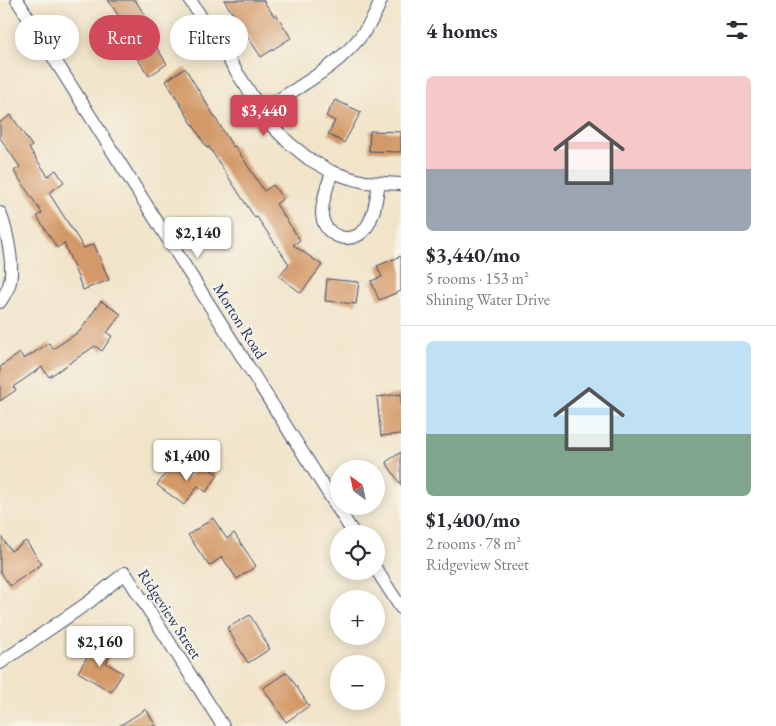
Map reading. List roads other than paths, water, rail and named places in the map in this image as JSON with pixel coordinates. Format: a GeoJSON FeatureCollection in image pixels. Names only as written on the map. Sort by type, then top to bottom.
{"type":"FeatureCollection","features":[{"type":"Feature","properties":{"kind":"street","name":"Morton Road"},"geometry":{"type":"LineString","coordinates":[[17,0],[348,525]]}},
{"type":"Feature","properties":{"kind":"street"},"geometry":{"type":"LineString","coordinates":[[190,0],[272,125],[289,143],[309,159],[332,172],[357,180],[401,184]]}},
{"type":"Feature","properties":{"kind":"street"},"geometry":{"type":"LineString","coordinates":[[262,110],[330,68],[350,50],[369,25],[381,0]]}},
{"type":"Feature","properties":{"kind":"street"},"geometry":{"type":"LineString","coordinates":[[332,172],[325,195],[322,215],[327,229],[338,238],[352,238],[364,230],[372,216],[379,183]]}},
{"type":"Feature","properties":{"kind":"street"},"geometry":{"type":"LineString","coordinates":[[0,213],[7,234],[11,260],[9,286],[0,302]]}},
{"type":"Feature","properties":{"kind":"street","name":"Ridgeview Street"},"geometry":{"type":"LineString","coordinates":[[0,663],[89,602],[125,573],[223,726]]}},
{"type":"Feature","properties":{"kind":"street"},"geometry":{"type":"LineString","coordinates":[[383,580],[401,608]]}}]}
